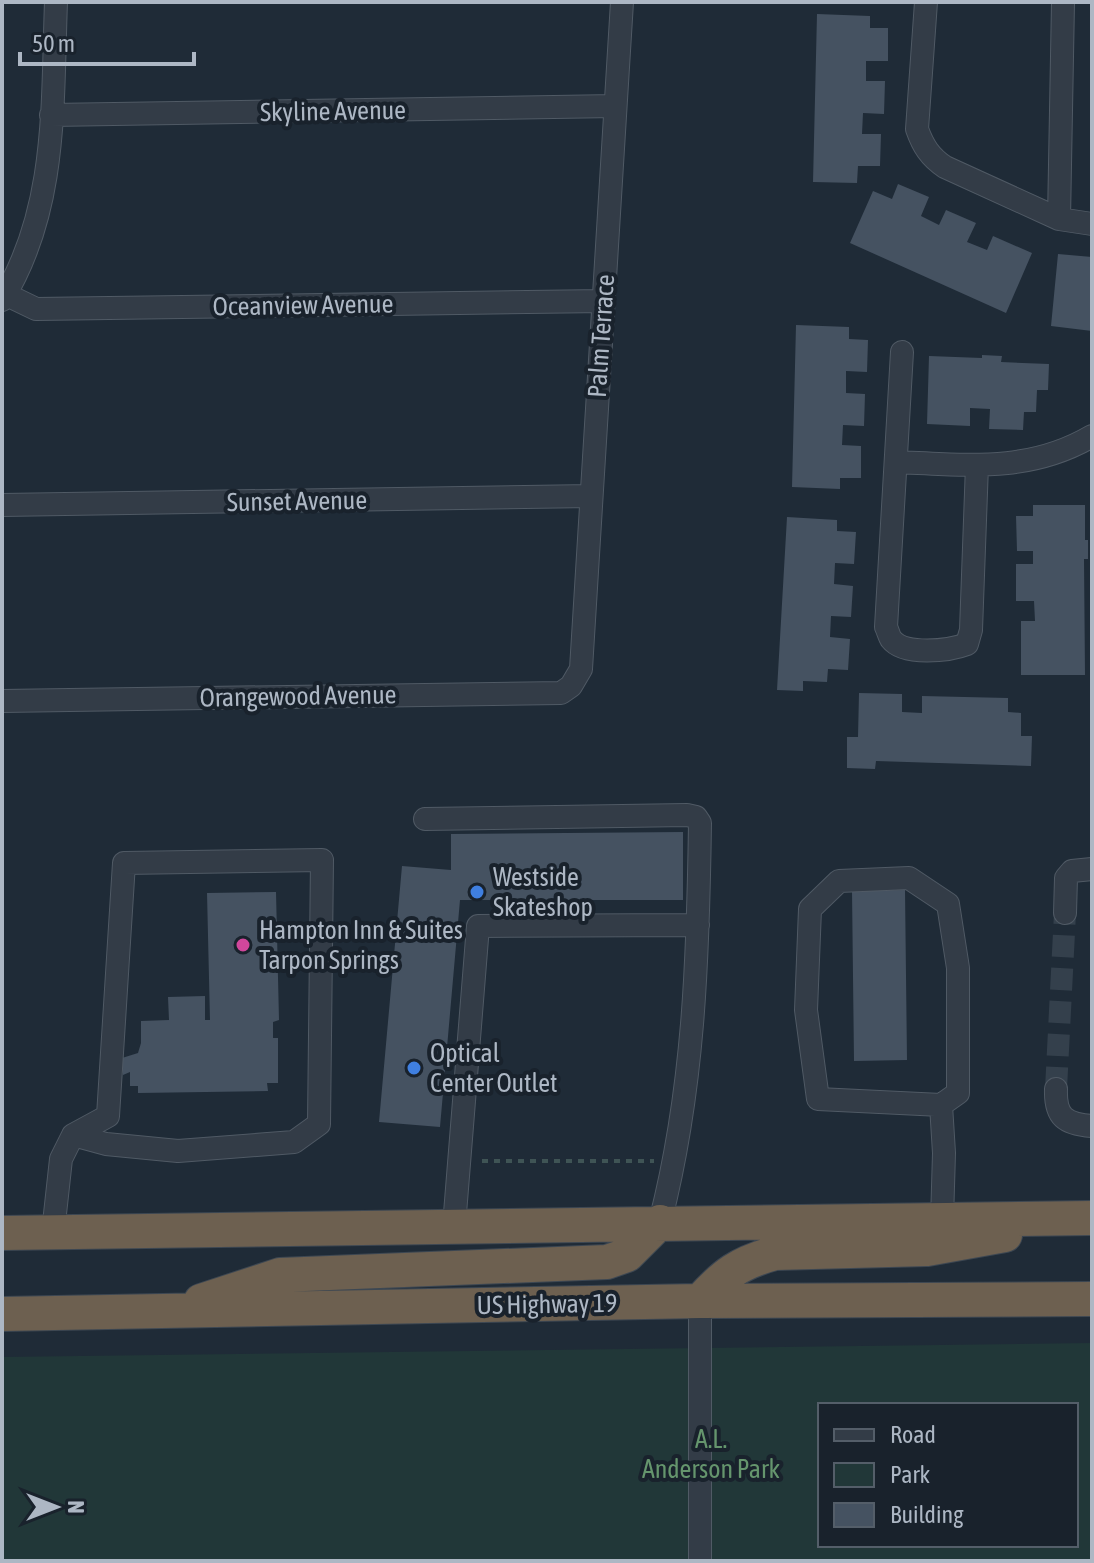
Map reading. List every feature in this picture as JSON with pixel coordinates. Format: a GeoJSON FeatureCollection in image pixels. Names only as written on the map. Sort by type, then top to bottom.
{"type":"FeatureCollection","features":[{"type":"Feature","properties":{"kind":"highway"},"geometry":{"type":"LineString","coordinates":[[22,1234],[660,1222],[1092,1219]]}},
{"type":"Feature","properties":{"kind":"highway"},"geometry":{"type":"LineString","coordinates":[[700,1301],[725,1274],[751,1259],[775,1253],[927,1249],[1092,1219]]}},
{"type":"Feature","properties":{"kind":"highway"},"geometry":{"type":"LineString","coordinates":[[167,1312],[280,1275],[607,1262],[627,1255],[660,1222]]}},
{"type":"Feature","properties":{"kind":"highway","name":"US Highway 19"},"geometry":{"type":"LineString","coordinates":[[2,1314],[700,1301],[1092,1299]]}},
{"type":"Feature","properties":{"kind":"street"},"geometry":{"type":"LineString","coordinates":[[4,297],[20,269],[39,212],[48,171],[56,2]]}},
{"type":"Feature","properties":{"kind":"street","name":"Palm Terrace"},"geometry":{"type":"LineString","coordinates":[[581,669],[622,2]]}},
{"type":"Feature","properties":{"kind":"street"},"geometry":{"type":"LineString","coordinates":[[926,2],[917,129],[922,145],[933,159],[945,167],[1059,219],[1092,224]]}},
{"type":"Feature","properties":{"kind":"street"},"geometry":{"type":"LineString","coordinates":[[1059,219],[1063,2]]}},
{"type":"Feature","properties":{"kind":"street","name":"Skyline Avenue"},"geometry":{"type":"LineString","coordinates":[[51,115],[615,106]]}},
{"type":"Feature","properties":{"kind":"street","name":"Oceanview Avenue"},"geometry":{"type":"LineString","coordinates":[[4,297],[36,309],[604,301]]}},
{"type":"Feature","properties":{"kind":"street"},"geometry":{"type":"LineString","coordinates":[[902,352],[886,627],[892,641],[906,649],[950,651],[967,644],[971,630],[977,465]]}},
{"type":"Feature","properties":{"kind":"street"},"geometry":{"type":"LineString","coordinates":[[896,462],[977,465],[1035,460],[1068,450],[1092,436]]}},
{"type":"Feature","properties":{"kind":"street","name":"Sunset Avenue"},"geometry":{"type":"LineString","coordinates":[[2,505],[591,496]]}},
{"type":"Feature","properties":{"kind":"street","name":"Orangewood Avenue"},"geometry":{"type":"LineString","coordinates":[[2,701],[561,693],[571,686],[581,669]]}},
{"type":"Feature","properties":{"kind":"street"},"geometry":{"type":"LineString","coordinates":[[425,819],[696,817],[700,823],[698,925],[687,1084],[676,1161],[660,1222]]}},
{"type":"Feature","properties":{"kind":"street"},"geometry":{"type":"LineString","coordinates":[[22,1234],[73,1135],[108,1116],[124,863],[322,860],[319,1124],[294,1142],[178,1151],[106,1144],[73,1135]]}},
{"type":"Feature","properties":{"kind":"street"},"geometry":{"type":"LineString","coordinates":[[1065,913],[1066,878],[1072,871],[1092,869]]}},
{"type":"Feature","properties":{"kind":"street"},"geometry":{"type":"LineString","coordinates":[[909,878],[948,904],[958,968],[958,1093],[941,1105],[818,1099],[806,1010],[810,909],[839,881],[909,878]]}},
{"type":"Feature","properties":{"kind":"street"},"geometry":{"type":"LineString","coordinates":[[454,1226],[478,926],[698,925]]}},
{"type":"Feature","properties":{"kind":"street"},"geometry":{"type":"LineString","coordinates":[[1056,1089],[1058,1112],[1065,1120],[1092,1126]]}},
{"type":"Feature","properties":{"kind":"street"},"geometry":{"type":"LineString","coordinates":[[941,1105],[944,1153],[942,1220]]}},
{"type":"Feature","properties":{"kind":"street"},"geometry":{"type":"LineString","coordinates":[[700,1301],[700,1561]]}},
{"type":"Feature","properties":{"kind":"path"},"geometry":{"type":"LineString","coordinates":[[460,1161],[676,1161]]}},
{"type":"Feature","properties":{"kind":"green space","name":"A.L. Anderson Park"},"geometry":{"type":"Polygon","coordinates":[[[1092,1343],[1092,1561],[2,1561],[2,1357],[1092,1343]]]}},
{"type":"Feature","properties":{"kind":"building"},"geometry":{"type":"Polygon","coordinates":[[[817,14],[870,16],[870,28],[888,28],[888,61],[866,61],[866,81],[885,81],[884,114],[863,113],[862,134],[881,134],[880,166],[858,166],[857,183],[813,182],[817,14]]]}},
{"type":"Feature","properties":{"kind":"building"},"geometry":{"type":"Polygon","coordinates":[[[898,184],[929,197],[921,216],[939,225],[946,210],[976,223],[967,242],[987,250],[993,236],[1032,253],[1006,313],[850,243],[873,191],[892,199],[898,184]]]}},
{"type":"Feature","properties":{"kind":"building"},"geometry":{"type":"Polygon","coordinates":[[[1058,254],[1092,257],[1092,331],[1051,326],[1058,254]]]}},
{"type":"Feature","properties":{"kind":"building"},"geometry":{"type":"Polygon","coordinates":[[[796,325],[849,327],[849,339],[868,340],[867,372],[846,371],[846,393],[865,394],[864,426],[843,425],[842,445],[861,446],[861,478],[840,478],[840,489],[792,487],[796,325]]]}},
{"type":"Feature","properties":{"kind":"building"},"geometry":{"type":"Polygon","coordinates":[[[982,355],[1002,356],[1001,362],[1049,364],[1048,390],[1037,390],[1036,412],[1024,412],[1023,430],[989,429],[990,409],[970,408],[970,426],[927,424],[929,356],[982,358],[982,355]]]}},
{"type":"Feature","properties":{"kind":"building"},"geometry":{"type":"Polygon","coordinates":[[[1033,505],[1085,505],[1088,559],[1084,559],[1085,675],[1021,675],[1021,621],[1035,621],[1034,601],[1016,601],[1016,564],[1033,564],[1033,551],[1017,551],[1016,516],[1033,516],[1033,505]]]}},
{"type":"Feature","properties":{"kind":"building"},"geometry":{"type":"Polygon","coordinates":[[[787,517],[837,520],[837,531],[856,532],[854,564],[835,563],[834,584],[853,586],[851,617],[831,616],[830,637],[850,639],[848,670],[828,669],[827,682],[803,681],[803,691],[777,690],[787,517]]]}},
{"type":"Feature","properties":{"kind":"building"},"geometry":{"type":"Polygon","coordinates":[[[859,693],[902,694],[902,712],[922,713],[922,696],[1008,698],[1008,712],[1021,713],[1021,736],[1032,736],[1031,766],[876,761],[875,769],[847,768],[847,737],[858,737],[859,693]]]}},
{"type":"Feature","properties":{"kind":"building"},"geometry":{"type":"Polygon","coordinates":[[[683,832],[683,900],[460,900],[440,1127],[379,1122],[402,866],[451,870],[451,834],[683,832]]]}},
{"type":"Feature","properties":{"kind":"building"},"geometry":{"type":"Polygon","coordinates":[[[905,890],[907,1060],[854,1061],[852,891],[905,890]]]}},
{"type":"Feature","properties":{"kind":"building","name":"Hampton Inn & Suites Tarpon Springs"},"geometry":{"type":"Polygon","coordinates":[[[276,892],[279,1020],[273,1022],[273,1038],[278,1038],[278,1083],[267,1083],[268,1091],[138,1093],[138,1086],[130,1086],[130,1072],[123,1075],[122,1058],[138,1053],[141,1021],[169,1020],[168,997],[205,996],[205,1020],[210,1020],[207,893],[276,892]]]}},
{"type":"Feature","properties":{"kind":"tunnel"},"geometry":{"type":"LineString","coordinates":[[1056,1089],[1065,913]]}},
{"type":"Feature","properties":{"kind":"place","name":"Westside Skateshop"},"geometry":{"type":"Point","coordinates":[477,892]}},
{"type":"Feature","properties":{"kind":"place","name":"Hampton Inn & Suites Tarpon Springs"},"geometry":{"type":"Point","coordinates":[243,945]}},
{"type":"Feature","properties":{"kind":"place","name":"Optical Center Outlet"},"geometry":{"type":"Point","coordinates":[414,1068]}}]}
